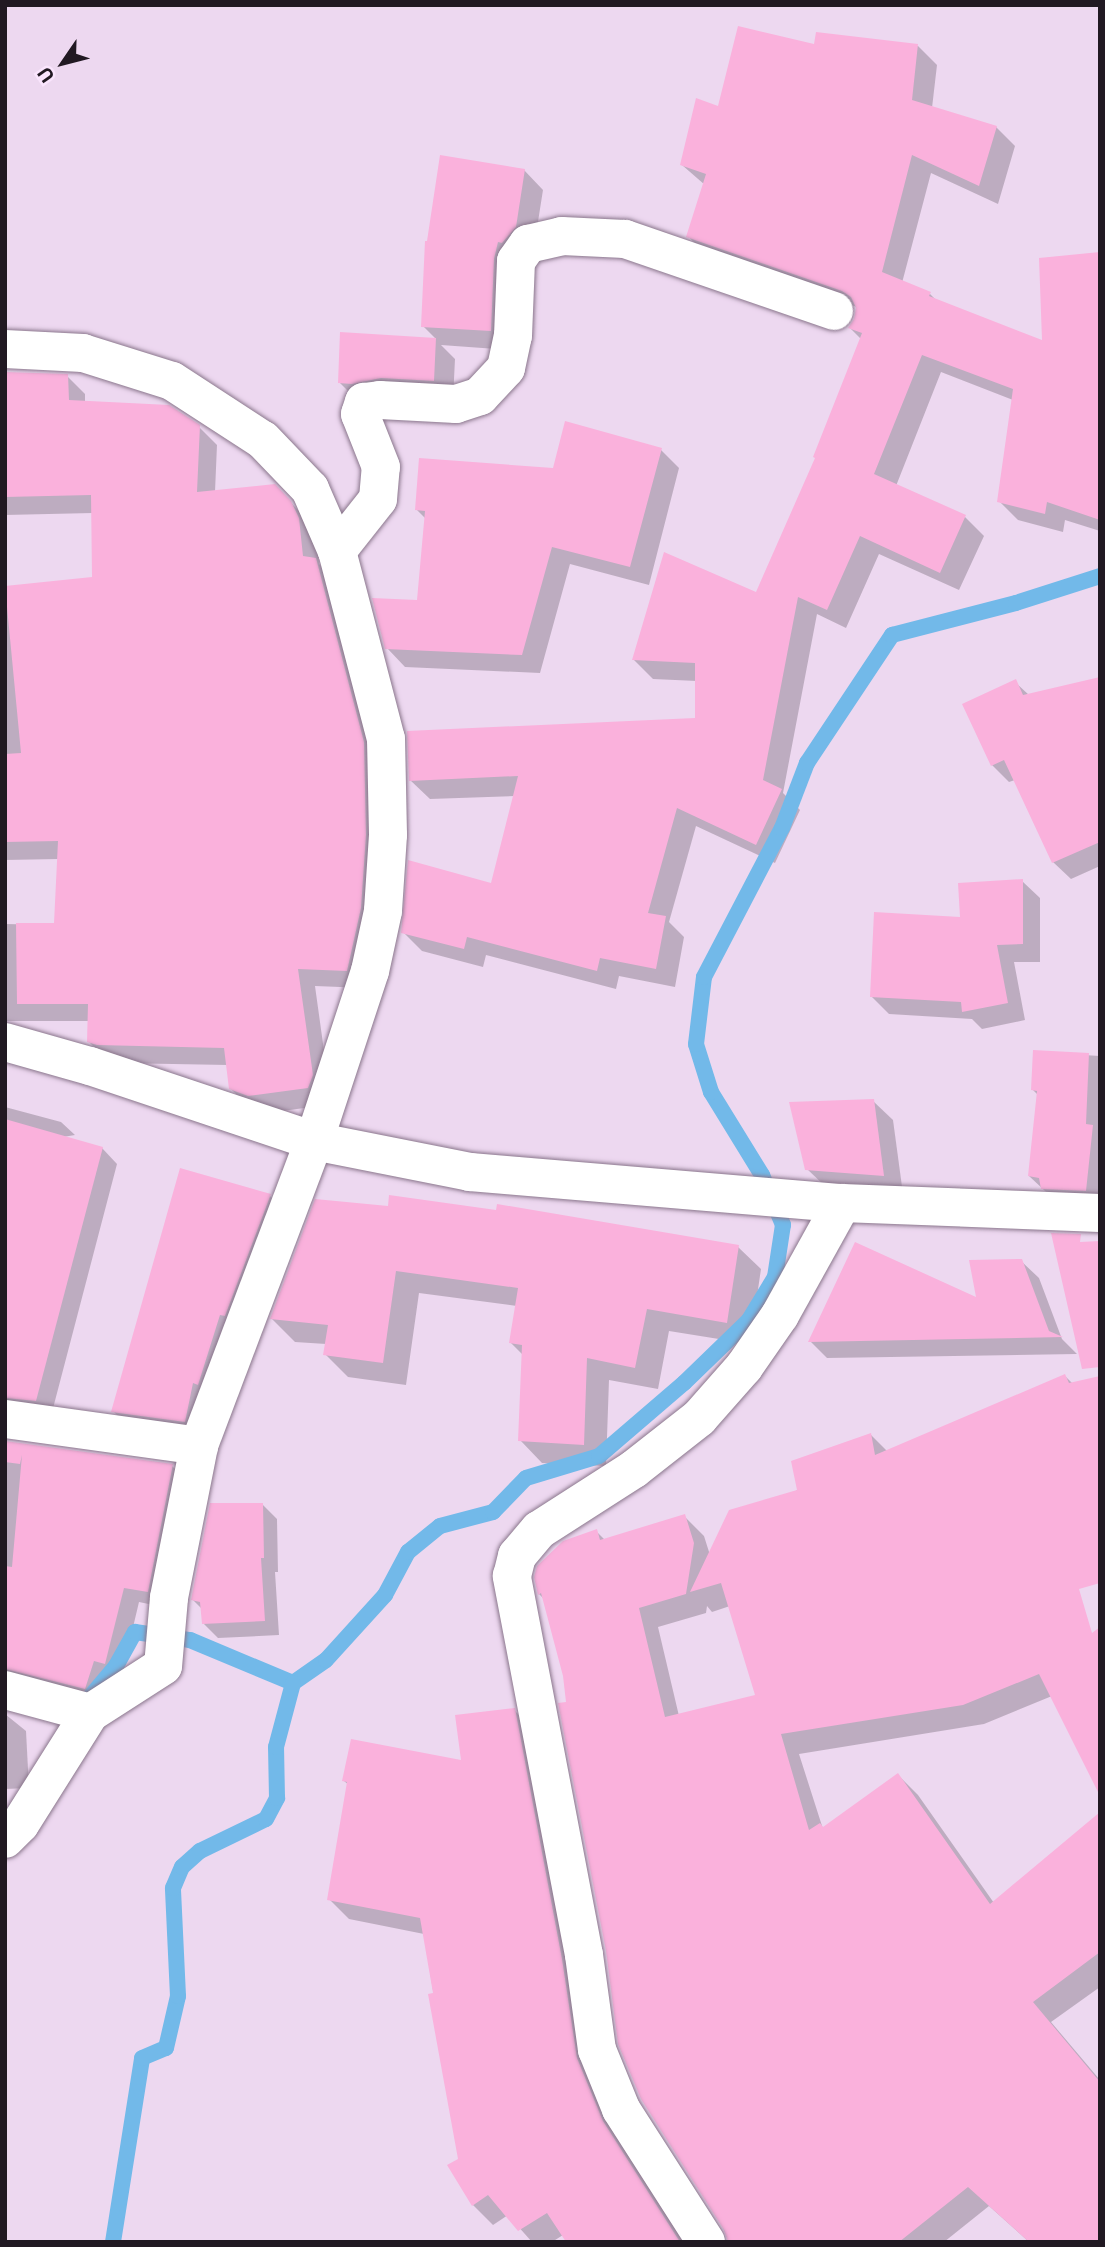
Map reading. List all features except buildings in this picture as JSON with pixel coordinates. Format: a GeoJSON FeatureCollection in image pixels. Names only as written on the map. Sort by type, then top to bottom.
{"type":"FeatureCollection","features":[{"type":"Feature","properties":{"kind":"street"},"geometry":{"type":"LineString","coordinates":[[337,551],[378,499],[382,467],[360,414],[364,402],[380,400],[456,404],[480,396],[506,368],[513,336],[516,261],[528,244],[562,236],[625,239],[834,311]]}},
{"type":"Feature","properties":{"kind":"street"},"geometry":{"type":"LineString","coordinates":[[5,349],[83,353],[172,381],[263,440],[310,489],[337,551],[386,739],[388,835],[383,911],[370,971],[314,1141],[199,1446],[169,1598],[163,1666],[90,1713],[20,1824],[5,1839]]}},
{"type":"Feature","properties":{"kind":"street"},"geometry":{"type":"LineString","coordinates":[[5,1042],[90,1066],[314,1141],[470,1172],[842,1203],[1100,1213]]}},
{"type":"Feature","properties":{"kind":"street"},"geometry":{"type":"LineString","coordinates":[[706,2242],[621,2109],[597,2050],[584,1955],[512,1576],[517,1556],[539,1530],[634,1469],[708,1408],[744,1367],[780,1315],[842,1203]]}},
{"type":"Feature","properties":{"kind":"street"},"geometry":{"type":"LineString","coordinates":[[5,1419],[199,1446]]}},
{"type":"Feature","properties":{"kind":"street"},"geometry":{"type":"LineString","coordinates":[[5,1690],[90,1713]]}},
{"type":"Feature","properties":{"kind":"waterway"},"geometry":{"type":"LineString","coordinates":[[90,1697],[116,1666],[135,1632],[190,1640],[293,1683],[326,1660],[385,1595],[408,1552],[440,1526],[493,1512],[526,1478],[599,1456],[684,1383],[749,1320],[775,1277],[783,1225],[762,1175],[711,1092],[696,1044],[704,977],[782,828],[807,763],[892,635],[1016,603],[1100,576]]}},
{"type":"Feature","properties":{"kind":"waterway"},"geometry":{"type":"LineString","coordinates":[[113,2242],[142,2058],[166,2048],[178,1996],[173,1888],[182,1867],[200,1851],[266,1819],[277,1798],[276,1747],[293,1683]]}}]}
